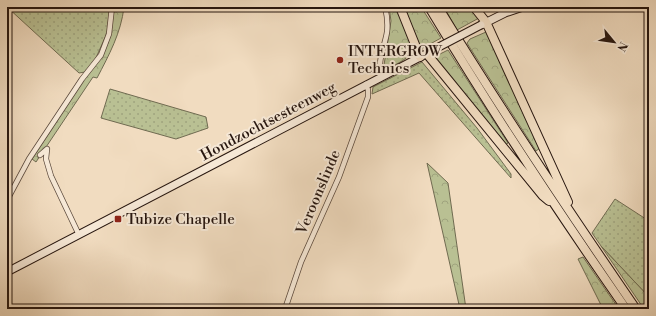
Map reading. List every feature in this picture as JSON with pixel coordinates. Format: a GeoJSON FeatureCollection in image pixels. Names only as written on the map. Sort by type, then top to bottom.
{"type":"FeatureCollection","features":[{"type":"Feature","properties":{"kind":"highway"},"geometry":{"type":"LineString","coordinates":[[400,7],[427,53],[543,196],[556,207]]}},
{"type":"Feature","properties":{"kind":"highway"},"geometry":{"type":"LineString","coordinates":[[428,7],[556,207],[626,309]]}},
{"type":"Feature","properties":{"kind":"highway"},"geometry":{"type":"LineString","coordinates":[[438,7],[502,109],[636,309]]}},
{"type":"Feature","properties":{"kind":"highway"},"geometry":{"type":"LineString","coordinates":[[474,7],[566,197],[573,217]]}},
{"type":"Feature","properties":{"kind":"main road","name":"Hondzochtsesteenweg"},"geometry":{"type":"LineString","coordinates":[[7,272],[366,84],[505,13],[523,7]]}},
{"type":"Feature","properties":{"kind":"street"},"geometry":{"type":"LineString","coordinates":[[7,200],[30,159],[82,79],[101,55],[109,34],[112,7]]}},
{"type":"Feature","properties":{"kind":"street"},"geometry":{"type":"LineString","coordinates":[[382,76],[380,72],[380,63],[387,32],[388,16],[385,7]]}},
{"type":"Feature","properties":{"kind":"street","name":"Veroonslinde"},"geometry":{"type":"LineString","coordinates":[[285,309],[301,262],[339,177],[365,104],[368,90],[366,84]]}},
{"type":"Feature","properties":{"kind":"street"},"geometry":{"type":"LineString","coordinates":[[40,155],[47,149],[46,159],[51,176],[79,234]]}},
{"type":"Feature","properties":{"kind":"green space"},"geometry":{"type":"Polygon","coordinates":[[[7,7],[110,7],[107,33],[95,60],[85,72],[79,73],[7,7]]]}},
{"type":"Feature","properties":{"kind":"green space"},"geometry":{"type":"Polygon","coordinates":[[[114,7],[124,7],[114,44],[106,61],[97,78],[93,77],[36,162],[32,159],[108,43],[114,7]]]}},
{"type":"Feature","properties":{"kind":"green space"},"geometry":{"type":"Polygon","coordinates":[[[389,7],[397,7],[414,49],[403,60],[388,68],[384,65],[391,21],[389,7]]]}},
{"type":"Feature","properties":{"kind":"green space"},"geometry":{"type":"Polygon","coordinates":[[[403,7],[421,7],[441,38],[421,49],[403,7]]]}},
{"type":"Feature","properties":{"kind":"green space"},"geometry":{"type":"Polygon","coordinates":[[[444,7],[470,7],[479,18],[457,30],[444,7]]]}},
{"type":"Feature","properties":{"kind":"green space"},"geometry":{"type":"Polygon","coordinates":[[[486,32],[489,35],[540,148],[536,151],[467,43],[470,39],[486,32]]]}},
{"type":"Feature","properties":{"kind":"green space"},"geometry":{"type":"Polygon","coordinates":[[[448,50],[508,143],[505,145],[437,61],[436,56],[448,50]]]}},
{"type":"Feature","properties":{"kind":"green space"},"geometry":{"type":"Polygon","coordinates":[[[422,62],[477,128],[511,174],[511,178],[419,73],[372,94],[373,87],[422,62]]]}},
{"type":"Feature","properties":{"kind":"green space"},"geometry":{"type":"Polygon","coordinates":[[[110,89],[206,117],[208,128],[176,139],[101,118],[110,89]]]}},
{"type":"Feature","properties":{"kind":"green space"},"geometry":{"type":"Polygon","coordinates":[[[427,163],[448,183],[466,309],[460,309],[427,163]]]}},
{"type":"Feature","properties":{"kind":"green space"},"geometry":{"type":"Polygon","coordinates":[[[615,199],[649,221],[649,297],[601,246],[592,233],[615,199]]]}},
{"type":"Feature","properties":{"kind":"green space"},"geometry":{"type":"Polygon","coordinates":[[[601,246],[649,297],[649,309],[644,309],[601,246]]]}},
{"type":"Feature","properties":{"kind":"green space"},"geometry":{"type":"Polygon","coordinates":[[[583,257],[619,309],[603,309],[578,259],[583,257]]]}},
{"type":"Feature","properties":{"kind":"place","name":"INTERGROW Technics"},"geometry":{"type":"Point","coordinates":[340,60]}},
{"type":"Feature","properties":{"kind":"place","name":"Tubize Chapelle"},"geometry":{"type":"Point","coordinates":[118,219]}}]}
